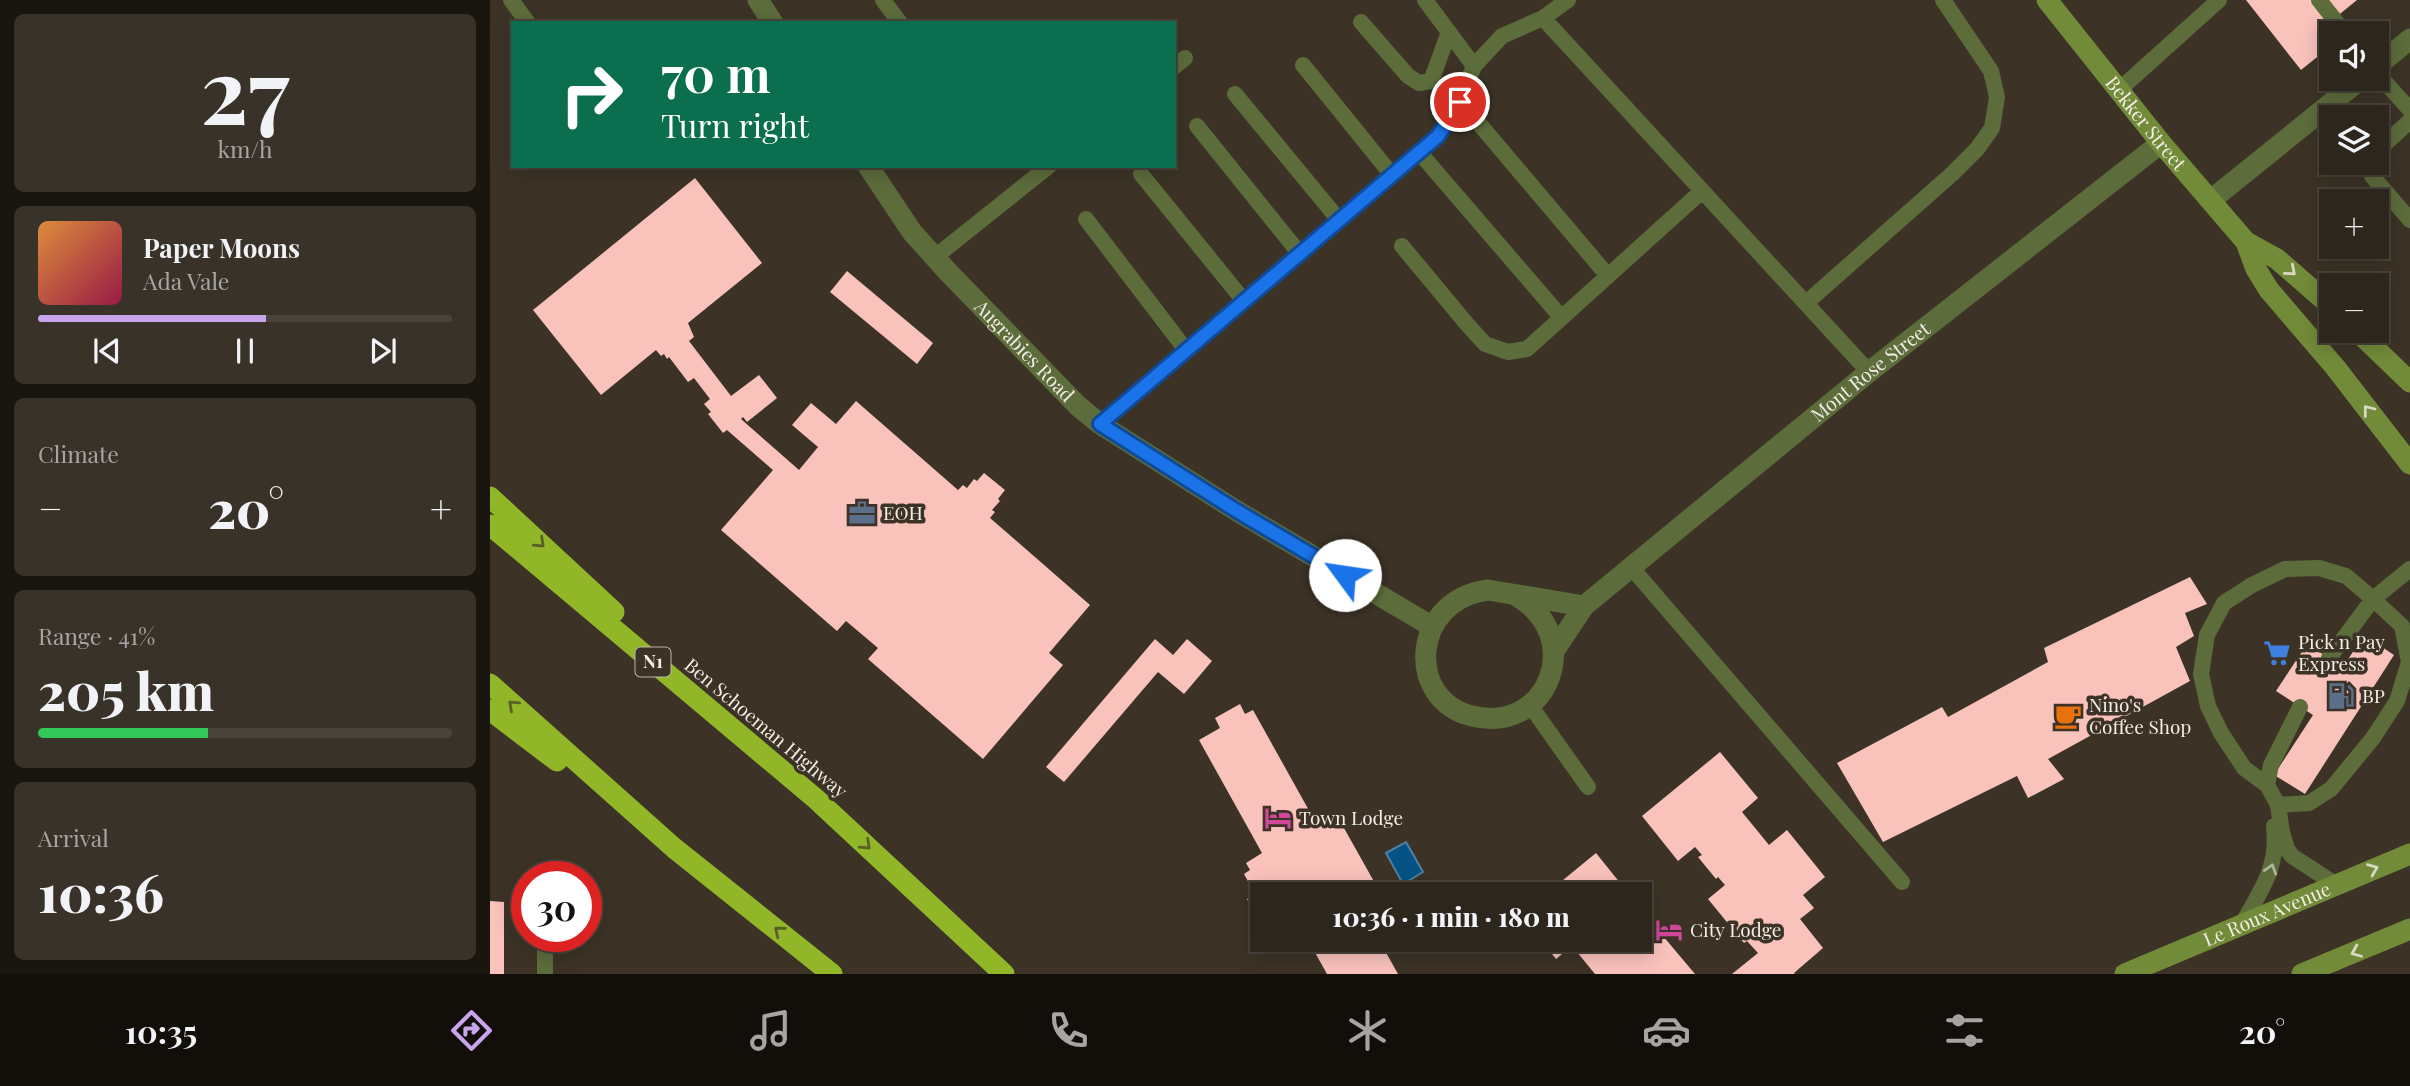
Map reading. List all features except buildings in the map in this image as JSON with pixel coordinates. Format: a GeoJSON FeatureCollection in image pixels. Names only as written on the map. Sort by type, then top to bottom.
{"type":"FeatureCollection","features":[{"type":"Feature","properties":{"kind":"highway"},"geometry":{"type":"LineString","coordinates":[[490,497],[816,799]]}},
{"type":"Feature","properties":{"kind":"highway","name":"Ben Schoeman Highway"},"geometry":{"type":"LineString","coordinates":[[490,525],[816,799],[1004,974]]}},
{"type":"Feature","properties":{"kind":"highway"},"geometry":{"type":"LineString","coordinates":[[490,684],[674,848]]}},
{"type":"Feature","properties":{"kind":"highway"},"geometry":{"type":"LineString","coordinates":[[490,710],[674,848],[832,974]]}},
{"type":"Feature","properties":{"kind":"street"},"geometry":{"type":"LineString","coordinates":[[758,0],[772,21]]}},
{"type":"Feature","properties":{"kind":"street","name":"Bekker Street"},"geometry":{"type":"LineString","coordinates":[[2047,0],[2161,143],[2246,242],[2256,270],[2269,290],[2335,367],[2410,464]]}},
{"type":"Feature","properties":{"kind":"street"},"geometry":{"type":"LineString","coordinates":[[2389,57],[2408,45]]}},
{"type":"Feature","properties":{"kind":"street"},"geometry":{"type":"LineString","coordinates":[[2211,200],[2346,91]]}},
{"type":"Feature","properties":{"kind":"street","name":"Mont Rose Street"},"geometry":{"type":"LineString","coordinates":[[1554,651],[1584,606],[1869,372],[2161,143]]}},
{"type":"Feature","properties":{"kind":"street","name":"Augrabies Road"},"geometry":{"type":"LineString","coordinates":[[869,168],[912,232],[934,257],[1079,406],[1100,424],[1237,511],[1432,626]]}},
{"type":"Feature","properties":{"kind":"street","name":"Bekker Street"},"geometry":{"type":"LineString","coordinates":[[2246,242],[2277,259],[2319,296]]}},
{"type":"Feature","properties":{"kind":"street"},"geometry":{"type":"LineString","coordinates":[[2369,343],[2410,382]]}},
{"type":"Feature","properties":{"kind":"street"},"geometry":{"type":"LineString","coordinates":[[1515,595],[1528,602],[1542,618],[1552,637],[1554,651],[1550,675],[1539,696],[1512,716],[1491,719],[1470,716],[1451,707],[1436,691],[1427,672],[1425,649],[1432,626],[1449,604],[1474,592],[1502,591],[1584,606]]}},
{"type":"Feature","properties":{"kind":"street","name":"Le Roux Avenue"},"geometry":{"type":"LineString","coordinates":[[2125,974],[2410,853]]}},
{"type":"Feature","properties":{"kind":"street"},"geometry":{"type":"LineString","coordinates":[[2302,974],[2410,929]]}},
{"type":"Feature","properties":{"kind":"lane"},"geometry":{"type":"LineString","coordinates":[[511,0],[527,21]]}},
{"type":"Feature","properties":{"kind":"lane"},"geometry":{"type":"LineString","coordinates":[[883,0],[899,21]]}},
{"type":"Feature","properties":{"kind":"lane"},"geometry":{"type":"LineString","coordinates":[[1425,0],[1474,66]]}},
{"type":"Feature","properties":{"kind":"lane"},"geometry":{"type":"LineString","coordinates":[[1100,424],[1438,136],[1460,102],[1474,66],[1502,36],[1543,18],[1568,0]]}},
{"type":"Feature","properties":{"kind":"lane"},"geometry":{"type":"LineString","coordinates":[[1806,303],[1952,174],[1978,149],[1992,128],[1997,97],[1991,71],[1943,0]]}},
{"type":"Feature","properties":{"kind":"lane"},"geometry":{"type":"LineString","coordinates":[[2119,90],[2220,0]]}},
{"type":"Feature","properties":{"kind":"lane"},"geometry":{"type":"LineString","coordinates":[[2319,0],[2336,21]]}},
{"type":"Feature","properties":{"kind":"lane"},"geometry":{"type":"LineString","coordinates":[[1543,18],[1869,372]]}},
{"type":"Feature","properties":{"kind":"lane"},"geometry":{"type":"LineString","coordinates":[[1361,22],[1408,76],[1419,83],[1431,81],[1449,32]]}},
{"type":"Feature","properties":{"kind":"lane"},"geometry":{"type":"LineString","coordinates":[[1303,65],[1392,175]]}},
{"type":"Feature","properties":{"kind":"lane"},"geometry":{"type":"LineString","coordinates":[[2389,87],[2410,110]]}},
{"type":"Feature","properties":{"kind":"lane"},"geometry":{"type":"LineString","coordinates":[[1235,94],[1339,220]]}},
{"type":"Feature","properties":{"kind":"lane"},"geometry":{"type":"LineString","coordinates":[[1460,102],[1608,276]]}},
{"type":"Feature","properties":{"kind":"lane"},"geometry":{"type":"LineString","coordinates":[[2389,140],[2410,121]]}},
{"type":"Feature","properties":{"kind":"lane"},"geometry":{"type":"LineString","coordinates":[[1197,126],[1300,254]]}},
{"type":"Feature","properties":{"kind":"lane"},"geometry":{"type":"LineString","coordinates":[[1419,152],[1561,317]]}},
{"type":"Feature","properties":{"kind":"lane"},"geometry":{"type":"LineString","coordinates":[[934,257],[1046,168]]}},
{"type":"Feature","properties":{"kind":"lane"},"geometry":{"type":"LineString","coordinates":[[1141,174],[1244,301]]}},
{"type":"Feature","properties":{"kind":"lane"},"geometry":{"type":"LineString","coordinates":[[2372,175],[2410,220]]}},
{"type":"Feature","properties":{"kind":"lane"},"geometry":{"type":"LineString","coordinates":[[1402,246],[1485,344],[1508,352],[1527,349],[1702,191]]}},
{"type":"Feature","properties":{"kind":"lane"},"geometry":{"type":"LineString","coordinates":[[1086,219],[1186,350]]}},
{"type":"Feature","properties":{"kind":"lane"},"geometry":{"type":"LineString","coordinates":[[1631,567],[1902,882]]}},
{"type":"Feature","properties":{"kind":"lane"},"geometry":{"type":"LineString","coordinates":[[2319,568],[2346,576],[2402,626],[2409,662],[2396,701],[2373,738],[2331,789],[2309,803],[2273,795],[2244,768],[2221,733],[2208,706],[2201,674],[2207,635],[2224,603],[2252,585],[2285,569],[2319,568]]}},
{"type":"Feature","properties":{"kind":"lane"},"geometry":{"type":"LineString","coordinates":[[2329,658],[2373,599],[2410,569]]}},
{"type":"Feature","properties":{"kind":"lane"},"geometry":{"type":"LineString","coordinates":[[1530,705],[1588,787]]}},
{"type":"Feature","properties":{"kind":"lane"},"geometry":{"type":"LineString","coordinates":[[2242,924],[2273,867],[2276,838],[2271,765],[2300,707]]}},
{"type":"Feature","properties":{"kind":"lane"},"geometry":{"type":"LineString","coordinates":[[2273,795],[2287,849],[2292,856],[2335,884]]}},
{"type":"Feature","properties":{"kind":"lane"},"geometry":{"type":"LineString","coordinates":[[545,952],[545,974]]}},
{"type":"Feature","properties":{"kind":"water"},"geometry":{"type":"Polygon","coordinates":[[[1406,842],[1423,872],[1402,882],[1386,853],[1406,842]]]}},
{"type":"Feature","properties":{"kind":"place","name":"EOH"},"geometry":{"type":"Point","coordinates":[862,513]}},
{"type":"Feature","properties":{"kind":"place","name":"Pick n Pay Express"},"geometry":{"type":"Point","coordinates":[2277,653]}},
{"type":"Feature","properties":{"kind":"place","name":"BP"},"geometry":{"type":"Point","coordinates":[2341,696]}},
{"type":"Feature","properties":{"kind":"place","name":"Nino's Coffee Shop"},"geometry":{"type":"Point","coordinates":[2068,716]}},
{"type":"Feature","properties":{"kind":"place","name":"Town Lodge"},"geometry":{"type":"Point","coordinates":[1278,818]}},
{"type":"Feature","properties":{"kind":"place","name":"City Lodge"},"geometry":{"type":"Point","coordinates":[1669,930]}},
{"type":"Feature","properties":{"kind":"route"},"geometry":{"type":"LineString","coordinates":[[1345,575],[1237,511],[1100,424],[1438,136],[1460,102]]}}]}
